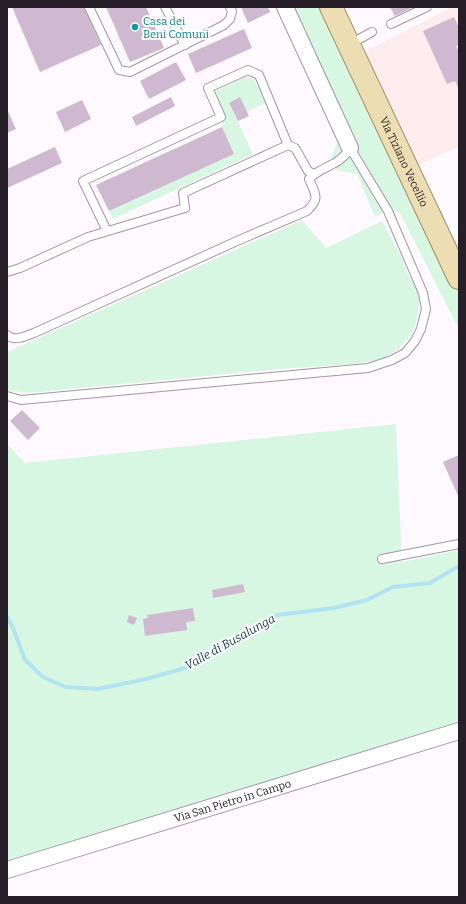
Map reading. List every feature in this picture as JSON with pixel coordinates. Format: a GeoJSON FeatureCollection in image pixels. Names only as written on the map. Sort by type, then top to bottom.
{"type":"FeatureCollection","features":[{"type":"Feature","properties":{"kind":"main road","name":"Via Tiziano Vecellio"},"geometry":{"type":"LineString","coordinates":[[331,7],[459,278]]}},
{"type":"Feature","properties":{"kind":"street"},"geometry":{"type":"LineString","coordinates":[[285,7],[350,148]]}},
{"type":"Feature","properties":{"kind":"street","name":"Via San Pietro in Campo"},"geometry":{"type":"LineString","coordinates":[[7,870],[459,731]]}},
{"type":"Feature","properties":{"kind":"lane"},"geometry":{"type":"LineString","coordinates":[[89,7],[119,70],[124,72],[130,72],[224,25],[230,19],[232,11],[230,7]]}},
{"type":"Feature","properties":{"kind":"lane"},"geometry":{"type":"LineString","coordinates":[[165,7],[186,45]]}},
{"type":"Feature","properties":{"kind":"lane"},"geometry":{"type":"LineString","coordinates":[[391,24],[427,7]]}},
{"type":"Feature","properties":{"kind":"lane"},"geometry":{"type":"LineString","coordinates":[[349,44],[372,32]]}},
{"type":"Feature","properties":{"kind":"lane"},"geometry":{"type":"LineString","coordinates":[[107,231],[83,181],[221,117],[208,88],[248,70],[259,75],[288,145],[295,148],[308,171],[314,174]]}},
{"type":"Feature","properties":{"kind":"lane"},"geometry":{"type":"LineString","coordinates":[[7,272],[20,268],[107,231],[185,208],[183,193],[288,145]]}},
{"type":"Feature","properties":{"kind":"lane"},"geometry":{"type":"LineString","coordinates":[[7,335],[19,339],[34,333],[307,211],[315,203],[317,197],[309,179],[314,174],[344,158],[350,148],[388,211],[423,293],[426,309],[421,329],[415,341],[405,353],[392,360],[368,368],[22,400],[7,396]]}},
{"type":"Feature","properties":{"kind":"lane"},"geometry":{"type":"LineString","coordinates":[[382,560],[459,544]]}},
{"type":"Feature","properties":{"kind":"shaded area"},"geometry":{"type":"Polygon","coordinates":[[[452,7],[459,7],[459,146],[416,166],[362,53],[452,7]]]}},
{"type":"Feature","properties":{"kind":"green space"},"geometry":{"type":"Polygon","coordinates":[[[276,7],[339,7],[459,256],[459,329],[400,213],[391,209],[375,217],[357,174],[337,170],[331,157],[338,142],[276,7]]]}},
{"type":"Feature","properties":{"kind":"green space"},"geometry":{"type":"Polygon","coordinates":[[[244,77],[249,77],[255,81],[265,103],[247,112],[240,98],[229,103],[253,154],[113,219],[109,211],[234,154],[222,127],[222,121],[213,92],[244,77]]]}},
{"type":"Feature","properties":{"kind":"green space"},"geometry":{"type":"Polygon","coordinates":[[[302,220],[326,248],[382,221],[400,254],[409,277],[418,289],[420,300],[416,323],[411,336],[399,348],[381,360],[341,365],[279,369],[28,393],[7,389],[7,352],[302,220]]]}},
{"type":"Feature","properties":{"kind":"green space"},"geometry":{"type":"Polygon","coordinates":[[[396,424],[402,562],[459,550],[459,734],[7,879],[7,444],[25,463],[396,424]]]}},
{"type":"Feature","properties":{"kind":"building"},"geometry":{"type":"Polygon","coordinates":[[[12,7],[84,7],[101,45],[40,72],[12,7]]]}},
{"type":"Feature","properties":{"kind":"building","name":"Casa dei Beni Comuni"},"geometry":{"type":"Polygon","coordinates":[[[106,7],[146,7],[164,48],[130,62],[106,7]]]}},
{"type":"Feature","properties":{"kind":"building"},"geometry":{"type":"Polygon","coordinates":[[[241,7],[268,7],[270,12],[248,23],[241,7]]]}},
{"type":"Feature","properties":{"kind":"building"},"geometry":{"type":"Polygon","coordinates":[[[390,7],[414,7],[395,16],[390,7]]]}},
{"type":"Feature","properties":{"kind":"building"},"geometry":{"type":"Polygon","coordinates":[[[454,17],[459,28],[459,45],[456,46],[458,50],[459,49],[459,89],[455,81],[447,84],[423,31],[454,17]]]}},
{"type":"Feature","properties":{"kind":"building"},"geometry":{"type":"Polygon","coordinates":[[[244,29],[252,48],[196,73],[188,54],[244,29]]]}},
{"type":"Feature","properties":{"kind":"building"},"geometry":{"type":"Polygon","coordinates":[[[176,62],[186,80],[149,99],[140,81],[176,62]]]}},
{"type":"Feature","properties":{"kind":"building"},"geometry":{"type":"Polygon","coordinates":[[[171,97],[175,106],[136,126],[132,117],[171,97]]]}},
{"type":"Feature","properties":{"kind":"building"},"geometry":{"type":"Polygon","coordinates":[[[240,97],[249,116],[238,121],[229,103],[240,97]]]}},
{"type":"Feature","properties":{"kind":"building"},"geometry":{"type":"Polygon","coordinates":[[[82,100],[91,119],[65,132],[56,112],[82,100]]]}},
{"type":"Feature","properties":{"kind":"building"},"geometry":{"type":"Polygon","coordinates":[[[7,109],[16,129],[7,133],[7,109]]]}},
{"type":"Feature","properties":{"kind":"building"},"geometry":{"type":"Polygon","coordinates":[[[222,127],[234,154],[109,211],[96,185],[222,127]]]}},
{"type":"Feature","properties":{"kind":"building"},"geometry":{"type":"Polygon","coordinates":[[[55,147],[62,163],[7,188],[7,169],[55,147]]]}},
{"type":"Feature","properties":{"kind":"building"},"geometry":{"type":"Polygon","coordinates":[[[22,410],[40,428],[28,440],[10,421],[22,410]]]}},
{"type":"Feature","properties":{"kind":"building"},"geometry":{"type":"Polygon","coordinates":[[[459,455],[459,498],[443,462],[459,455]]]}},
{"type":"Feature","properties":{"kind":"building"},"geometry":{"type":"Polygon","coordinates":[[[243,584],[245,592],[213,598],[212,590],[243,584]]]}},
{"type":"Feature","properties":{"kind":"building"},"geometry":{"type":"Polygon","coordinates":[[[193,608],[195,621],[186,622],[187,630],[145,636],[143,619],[148,618],[147,615],[193,608]]]}},
{"type":"Feature","properties":{"kind":"building"},"geometry":{"type":"Polygon","coordinates":[[[129,615],[137,618],[134,625],[127,622],[129,615]]]}},
{"type":"Feature","properties":{"kind":"waterway","name":"Valle di Busalunga"},"geometry":{"type":"LineString","coordinates":[[7,617],[13,628],[25,660],[43,677],[66,687],[98,689],[146,679],[185,668],[277,615],[334,608],[367,600],[393,587],[430,583],[459,566]]}},
{"type":"Feature","properties":{"kind":"place","name":"Casa dei Beni Comuni"},"geometry":{"type":"Point","coordinates":[135,27]}}]}
